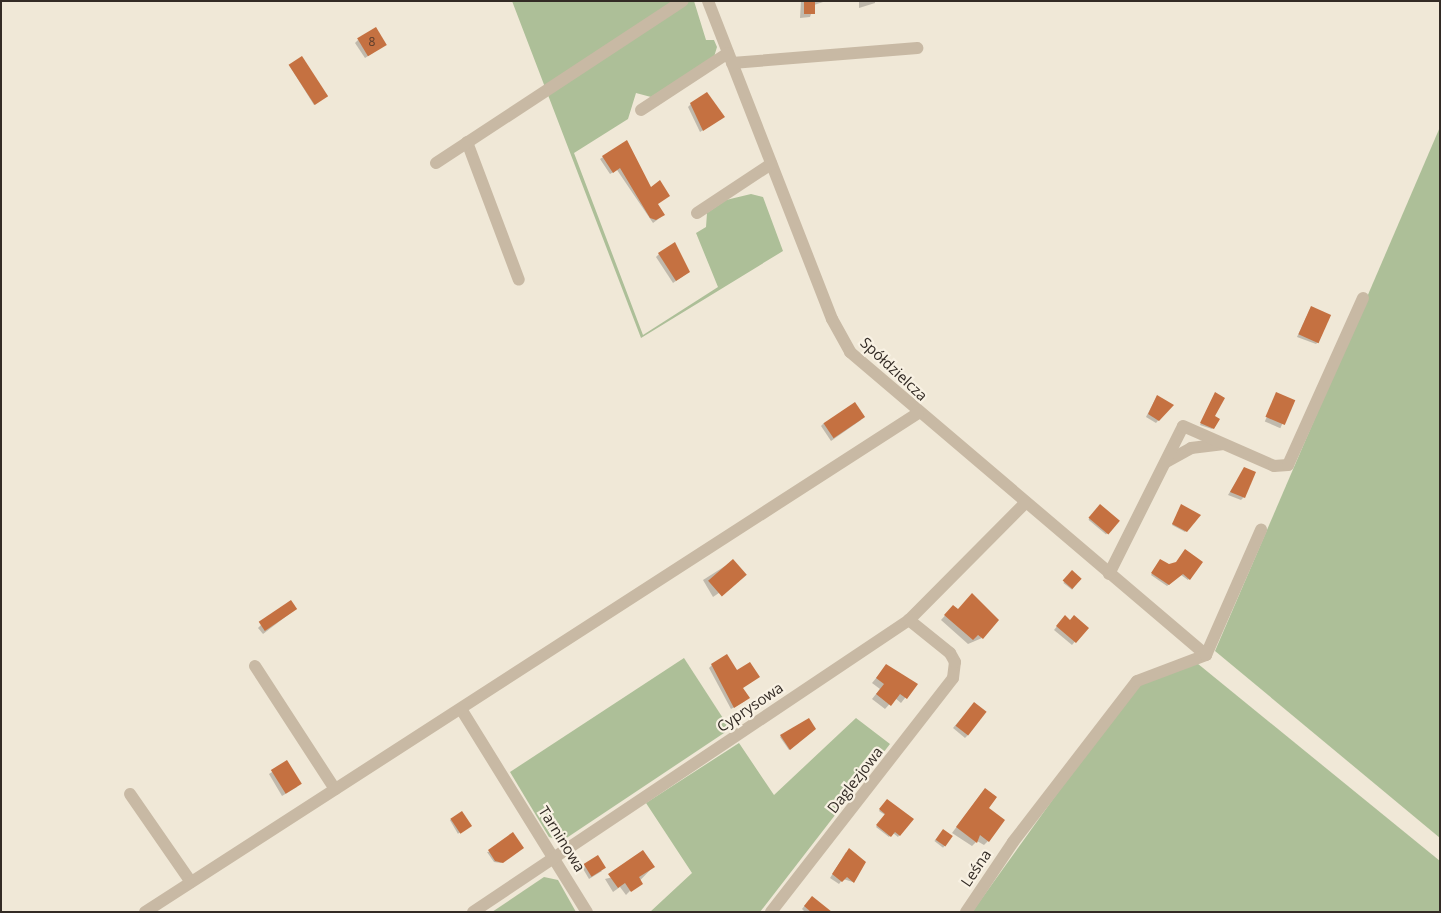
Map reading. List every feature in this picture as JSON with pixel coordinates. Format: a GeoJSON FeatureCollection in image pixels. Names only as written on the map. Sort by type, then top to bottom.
{"type":"FeatureCollection","features":[{"type":"Feature","properties":{"kind":"street"},"geometry":{"type":"LineString","coordinates":[[436,163],[684,1]]}},
{"type":"Feature","properties":{"kind":"street","name":"Spółdzielcza"},"geometry":{"type":"LineString","coordinates":[[708,1],[771,164],[845,344],[918,413],[1206,655]]}},
{"type":"Feature","properties":{"kind":"street"},"geometry":{"type":"LineString","coordinates":[[641,110],[730,58],[917,48]]}},
{"type":"Feature","properties":{"kind":"street"},"geometry":{"type":"LineString","coordinates":[[466,142],[519,280]]}},
{"type":"Feature","properties":{"kind":"street"},"geometry":{"type":"LineString","coordinates":[[697,213],[771,164]]}},
{"type":"Feature","properties":{"kind":"street"},"geometry":{"type":"LineString","coordinates":[[1109,574],[1183,426],[1274,466],[1288,465],[1363,298]]}},
{"type":"Feature","properties":{"kind":"street"},"geometry":{"type":"LineString","coordinates":[[145,912],[918,413]]}},
{"type":"Feature","properties":{"kind":"street"},"geometry":{"type":"LineString","coordinates":[[1166,462],[1191,448],[1226,444]]}},
{"type":"Feature","properties":{"kind":"street","name":"Cyprysowa"},"geometry":{"type":"LineString","coordinates":[[473,912],[909,620],[1024,503]]}},
{"type":"Feature","properties":{"kind":"street"},"geometry":{"type":"LineString","coordinates":[[1206,655],[1261,530]]}},
{"type":"Feature","properties":{"kind":"street","name":"Daglezjowa"},"geometry":{"type":"LineString","coordinates":[[771,912],[953,678],[955,662],[941,645],[909,620]]}},
{"type":"Feature","properties":{"kind":"street","name":"Leśna"},"geometry":{"type":"LineString","coordinates":[[966,912],[1013,842],[1137,681],[1206,655]]}},
{"type":"Feature","properties":{"kind":"street"},"geometry":{"type":"LineString","coordinates":[[255,666],[335,789]]}},
{"type":"Feature","properties":{"kind":"street","name":"Tarninowa"},"geometry":{"type":"LineString","coordinates":[[461,709],[555,856],[587,912]]}},
{"type":"Feature","properties":{"kind":"street"},"geometry":{"type":"LineString","coordinates":[[130,794],[191,882]]}},
{"type":"Feature","properties":{"kind":"green space"},"geometry":{"type":"Polygon","coordinates":[[[512,1],[694,1],[706,40],[714,40],[717,47],[714,57],[651,97],[636,93],[628,119],[574,153],[643,335],[718,287],[696,233],[706,227],[707,213],[726,200],[751,194],[763,197],[783,251],[641,338],[512,1]]]}},
{"type":"Feature","properties":{"kind":"green space"},"geometry":{"type":"Polygon","coordinates":[[[1440,127],[1440,838],[1215,651],[1440,127]]]}},
{"type":"Feature","properties":{"kind":"green space"},"geometry":{"type":"Polygon","coordinates":[[[684,658],[730,729],[562,841],[549,837],[510,772],[684,658]]]}},
{"type":"Feature","properties":{"kind":"green space"},"geometry":{"type":"Polygon","coordinates":[[[1192,659],[1440,861],[1440,912],[972,912],[1137,682],[1192,659]]]}},
{"type":"Feature","properties":{"kind":"green space"},"geometry":{"type":"Polygon","coordinates":[[[856,718],[890,744],[760,912],[650,912],[692,873],[646,803],[739,743],[774,795],[856,718]]]}},
{"type":"Feature","properties":{"kind":"green space"},"geometry":{"type":"Polygon","coordinates":[[[544,877],[558,880],[576,912],[492,912],[544,877]]]}},
{"type":"Feature","properties":{"kind":"building"},"geometry":{"type":"Polygon","coordinates":[[[804,1],[815,1],[815,14],[804,14],[804,1]]]}},
{"type":"Feature","properties":{"kind":"building"},"geometry":{"type":"Polygon","coordinates":[[[376,27],[387,45],[368,56],[357,38],[376,27]]]}},
{"type":"Feature","properties":{"kind":"building"},"geometry":{"type":"Polygon","coordinates":[[[302,56],[328,96],[315,105],[289,65],[302,56]]]}},
{"type":"Feature","properties":{"kind":"building"},"geometry":{"type":"Polygon","coordinates":[[[707,92],[725,117],[703,131],[690,103],[707,92]]]}},
{"type":"Feature","properties":{"kind":"building"},"geometry":{"type":"Polygon","coordinates":[[[627,140],[651,187],[660,180],[670,196],[658,204],[665,215],[656,220],[650,218],[620,168],[613,173],[602,156],[627,140]]]}},
{"type":"Feature","properties":{"kind":"building"},"geometry":{"type":"Polygon","coordinates":[[[675,242],[690,272],[676,281],[658,253],[675,242]]]}},
{"type":"Feature","properties":{"kind":"building"},"geometry":{"type":"Polygon","coordinates":[[[1311,306],[1331,315],[1318,343],[1298,334],[1311,306]]]}},
{"type":"Feature","properties":{"kind":"building"},"geometry":{"type":"Polygon","coordinates":[[[1215,392],[1225,398],[1215,416],[1220,419],[1214,429],[1200,423],[1215,392]]]}},
{"type":"Feature","properties":{"kind":"building"},"geometry":{"type":"Polygon","coordinates":[[[1276,392],[1295,400],[1285,425],[1265,417],[1276,392]]]}},
{"type":"Feature","properties":{"kind":"building"},"geometry":{"type":"Polygon","coordinates":[[[1157,395],[1174,405],[1159,421],[1148,414],[1157,395]]]}},
{"type":"Feature","properties":{"kind":"building"},"geometry":{"type":"Polygon","coordinates":[[[855,402],[865,417],[834,438],[823,423],[855,402]]]}},
{"type":"Feature","properties":{"kind":"building"},"geometry":{"type":"Polygon","coordinates":[[[1244,467],[1256,472],[1245,498],[1230,492],[1244,467]]]}},
{"type":"Feature","properties":{"kind":"building"},"geometry":{"type":"Polygon","coordinates":[[[1100,504],[1120,521],[1108,535],[1088,518],[1100,504]]]}},
{"type":"Feature","properties":{"kind":"building"},"geometry":{"type":"Polygon","coordinates":[[[1181,504],[1201,515],[1187,532],[1172,524],[1181,504]]]}},
{"type":"Feature","properties":{"kind":"building"},"geometry":{"type":"Polygon","coordinates":[[[1185,549],[1203,562],[1190,580],[1183,574],[1169,585],[1151,573],[1160,559],[1169,564],[1176,562],[1185,549]]]}},
{"type":"Feature","properties":{"kind":"building"},"geometry":{"type":"Polygon","coordinates":[[[733,559],[747,575],[722,596],[708,581],[733,559]]]}},
{"type":"Feature","properties":{"kind":"building"},"geometry":{"type":"Polygon","coordinates":[[[1072,570],[1082,579],[1072,589],[1063,580],[1072,570]]]}},
{"type":"Feature","properties":{"kind":"building"},"geometry":{"type":"Polygon","coordinates":[[[972,593],[999,620],[983,639],[978,635],[973,640],[944,615],[953,605],[958,609],[972,593]]]}},
{"type":"Feature","properties":{"kind":"building"},"geometry":{"type":"Polygon","coordinates":[[[291,600],[297,609],[265,631],[259,622],[291,600]]]}},
{"type":"Feature","properties":{"kind":"building"},"geometry":{"type":"Polygon","coordinates":[[[1065,615],[1070,620],[1074,615],[1089,628],[1076,643],[1056,626],[1065,615]]]}},
{"type":"Feature","properties":{"kind":"building"},"geometry":{"type":"Polygon","coordinates":[[[727,654],[737,670],[750,662],[760,677],[743,688],[750,698],[734,708],[711,664],[727,654]]]}},
{"type":"Feature","properties":{"kind":"building"},"geometry":{"type":"Polygon","coordinates":[[[886,664],[918,684],[907,699],[900,694],[891,706],[876,694],[884,684],[876,678],[886,664]]]}},
{"type":"Feature","properties":{"kind":"building"},"geometry":{"type":"Polygon","coordinates":[[[974,702],[987,712],[968,735],[956,726],[974,702]]]}},
{"type":"Feature","properties":{"kind":"building"},"geometry":{"type":"Polygon","coordinates":[[[809,718],[816,729],[790,750],[780,735],[809,718]]]}},
{"type":"Feature","properties":{"kind":"building"},"geometry":{"type":"Polygon","coordinates":[[[287,760],[302,784],[286,794],[271,770],[287,760]]]}},
{"type":"Feature","properties":{"kind":"building"},"geometry":{"type":"Polygon","coordinates":[[[985,788],[997,797],[989,808],[1005,820],[989,842],[980,835],[977,843],[956,827],[985,788]]]}},
{"type":"Feature","properties":{"kind":"building"},"geometry":{"type":"Polygon","coordinates":[[[887,799],[914,819],[900,836],[895,832],[891,837],[876,825],[885,814],[879,809],[887,799]]]}},
{"type":"Feature","properties":{"kind":"building"},"geometry":{"type":"Polygon","coordinates":[[[462,811],[472,826],[460,834],[450,819],[462,811]]]}},
{"type":"Feature","properties":{"kind":"building"},"geometry":{"type":"Polygon","coordinates":[[[943,829],[953,836],[945,847],[936,840],[943,829]]]}},
{"type":"Feature","properties":{"kind":"building"},"geometry":{"type":"Polygon","coordinates":[[[513,832],[524,848],[503,863],[495,861],[488,850],[513,832]]]}},
{"type":"Feature","properties":{"kind":"building"},"geometry":{"type":"Polygon","coordinates":[[[849,848],[866,862],[854,883],[847,877],[842,882],[832,874],[849,848]]]}},
{"type":"Feature","properties":{"kind":"building"},"geometry":{"type":"Polygon","coordinates":[[[643,850],[655,867],[639,877],[643,884],[631,892],[625,883],[618,888],[608,874],[643,850]]]}},
{"type":"Feature","properties":{"kind":"building"},"geometry":{"type":"Polygon","coordinates":[[[598,855],[606,868],[592,877],[584,864],[598,855]]]}},
{"type":"Feature","properties":{"kind":"building"},"geometry":{"type":"Polygon","coordinates":[[[812,896],[832,912],[811,912],[804,906],[812,896]]]}}]}
